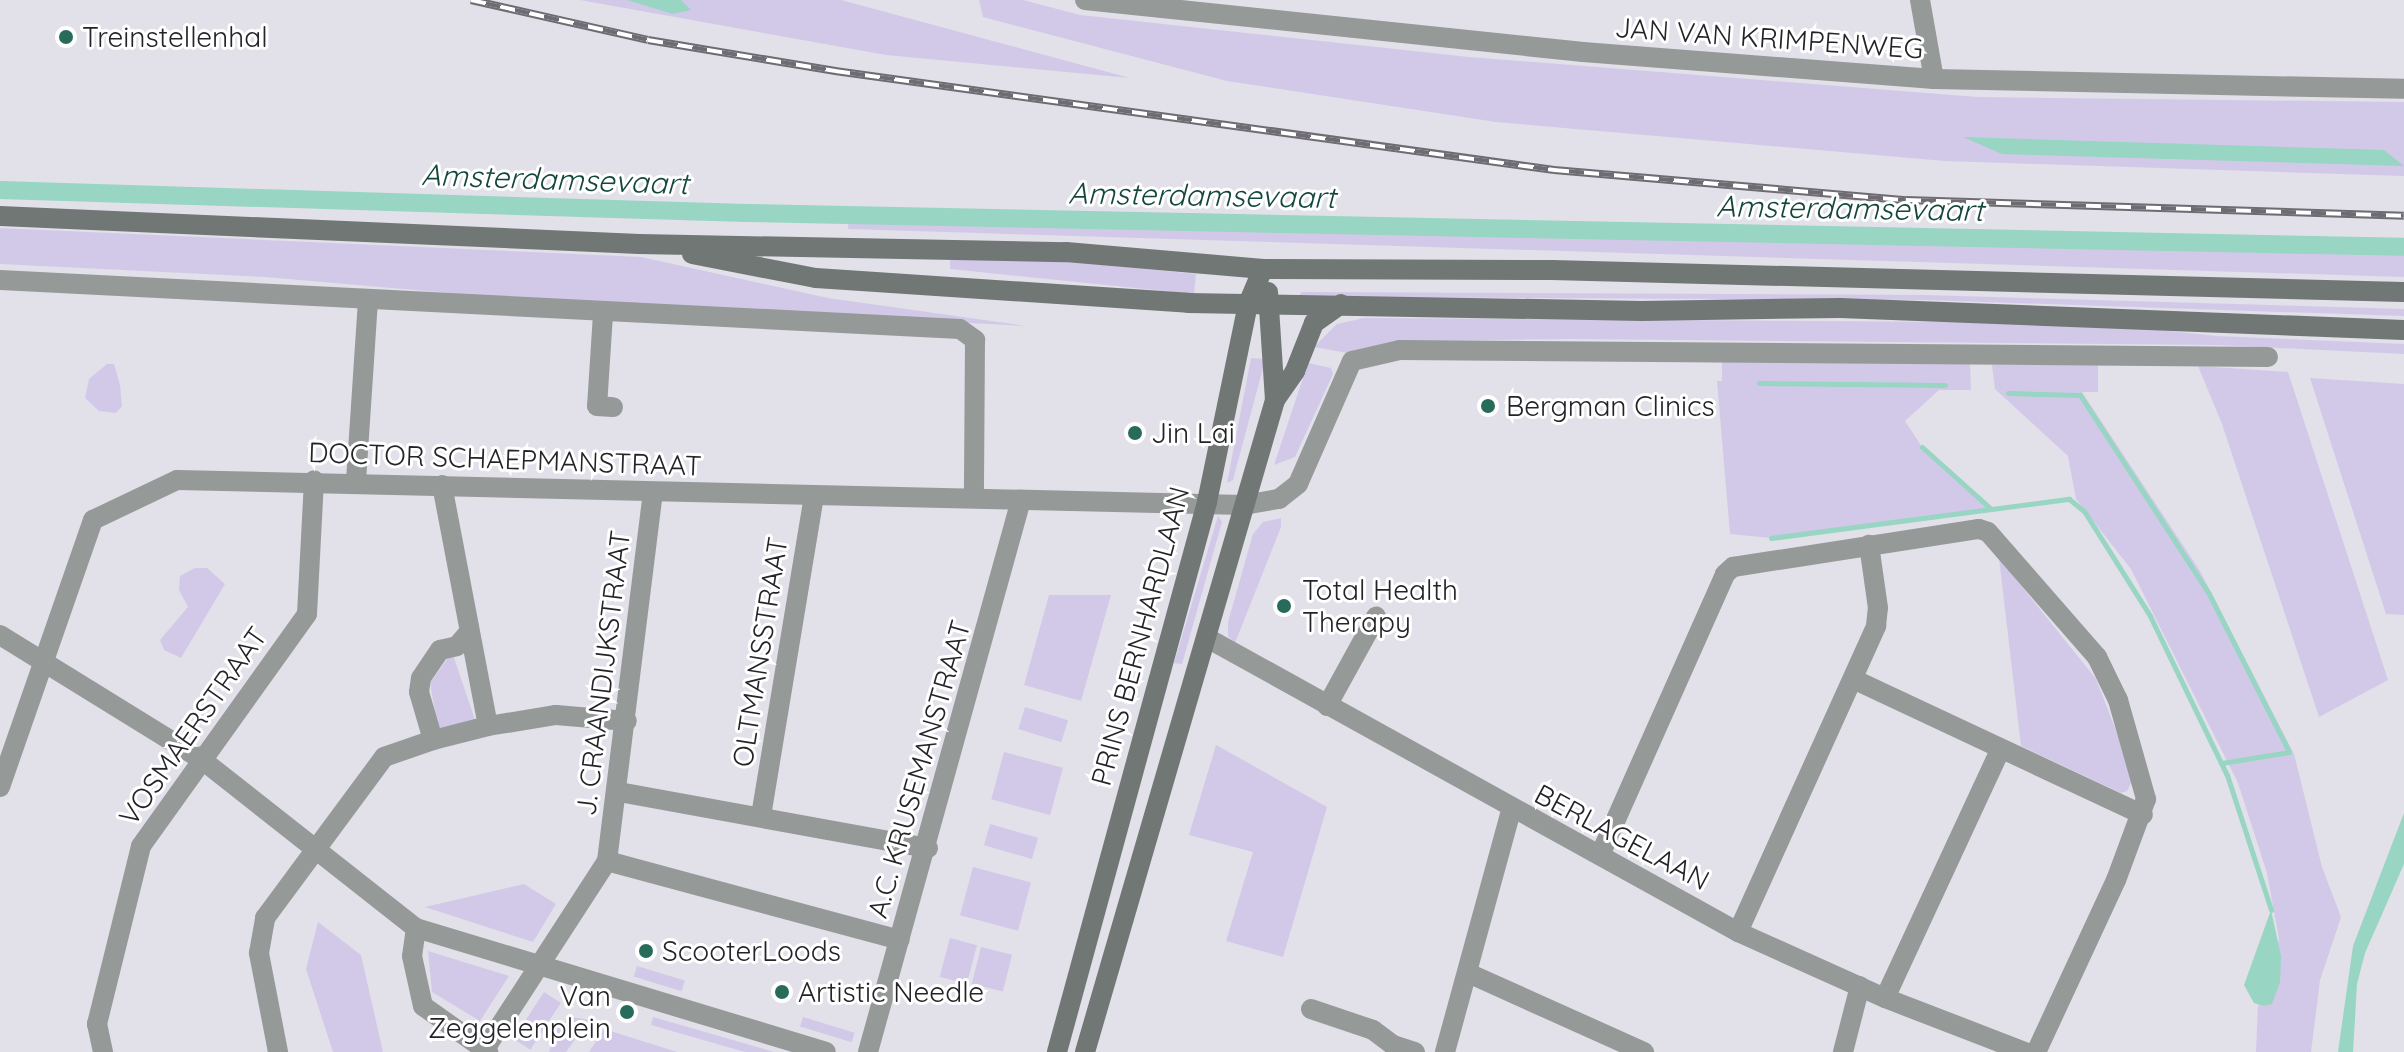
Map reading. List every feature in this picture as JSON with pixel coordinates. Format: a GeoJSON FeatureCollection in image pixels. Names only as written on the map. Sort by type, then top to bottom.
{"type":"FeatureCollection","features":[{"type":"Feature","properties":{"kind":"main road"},"geometry":{"type":"LineString","coordinates":[[2,217],[639,244],[1066,252],[1263,269],[1552,270],[2404,292]]}},
{"type":"Feature","properties":{"kind":"main road"},"geometry":{"type":"LineString","coordinates":[[639,244],[816,278],[1248,304],[2080,313],[2404,330]]}},
{"type":"Feature","properties":{"kind":"main road"},"geometry":{"type":"LineString","coordinates":[[1263,269],[1270,303],[1275,400]]}},
{"type":"Feature","properties":{"kind":"main road","name":"PRINS BERNHARDLAAN"},"geometry":{"type":"LineString","coordinates":[[1057,1052],[1207,502],[1248,304],[1263,269]]}},
{"type":"Feature","properties":{"kind":"main road"},"geometry":{"type":"LineString","coordinates":[[1085,1052],[1209,639],[1275,400],[1295,371],[1314,323],[1341,304]]}},
{"type":"Feature","properties":{"kind":"street","name":"JAN VAN KRIMPENWEG"},"geometry":{"type":"LineString","coordinates":[[1085,0],[1583,52],[1934,79],[2404,89]]}},
{"type":"Feature","properties":{"kind":"street"},"geometry":{"type":"LineString","coordinates":[[1920,0],[1934,79]]}},
{"type":"Feature","properties":{"kind":"street"},"geometry":{"type":"LineString","coordinates":[[0,280],[603,314],[960,329],[975,340],[974,497]]}},
{"type":"Feature","properties":{"kind":"street"},"geometry":{"type":"LineString","coordinates":[[356,481],[368,299]]}},
{"type":"Feature","properties":{"kind":"street"},"geometry":{"type":"LineString","coordinates":[[603,314],[597,406],[613,407]]}},
{"type":"Feature","properties":{"kind":"street"},"geometry":{"type":"LineString","coordinates":[[1244,505],[1279,499],[1298,484],[1352,361],[1400,350],[2268,357]]}},
{"type":"Feature","properties":{"kind":"street","name":"DOCTOR SCHAEPMANSTRAAT"},"geometry":{"type":"LineString","coordinates":[[0,787],[46,663],[93,520],[191,478],[653,493],[974,497],[1244,505]]}},
{"type":"Feature","properties":{"kind":"street","name":"VOSMAERSTRAAT"},"geometry":{"type":"LineString","coordinates":[[103,1052],[97,1024],[141,846],[307,614],[314,480]]}},
{"type":"Feature","properties":{"kind":"street"},"geometry":{"type":"LineString","coordinates":[[442,485],[488,726]]}},
{"type":"Feature","properties":{"kind":"street","name":"J. CRAANDIJKSTRAAT"},"geometry":{"type":"LineString","coordinates":[[607,861],[619,792],[653,493]]}},
{"type":"Feature","properties":{"kind":"street","name":"OLTMANSSTRAAT"},"geometry":{"type":"LineString","coordinates":[[761,816],[814,496]]}},
{"type":"Feature","properties":{"kind":"street","name":"A.C. KRUSEMANSTRAAT"},"geometry":{"type":"LineString","coordinates":[[868,1052],[928,848],[1021,500]]}},
{"type":"Feature","properties":{"kind":"street"},"geometry":{"type":"LineString","coordinates":[[1601,853],[1725,574],[1746,562],[1988,532],[2097,657],[2118,700],[2146,799],[2143,815],[2036,1052]]}},
{"type":"Feature","properties":{"kind":"street"},"geometry":{"type":"LineString","coordinates":[[1738,932],[1878,617],[1869,545]]}},
{"type":"Feature","properties":{"kind":"street"},"geometry":{"type":"LineString","coordinates":[[1327,706],[1376,617]]}},
{"type":"Feature","properties":{"kind":"street"},"geometry":{"type":"LineString","coordinates":[[433,740],[419,692],[421,678],[440,650],[457,646],[469,632]]}},
{"type":"Feature","properties":{"kind":"street"},"geometry":{"type":"LineString","coordinates":[[0,635],[201,759],[319,847],[416,928],[826,1052]]}},
{"type":"Feature","properties":{"kind":"street","name":"BERLAGELAAN"},"geometry":{"type":"LineString","coordinates":[[1209,639],[1511,810],[1601,853],[1738,932],[1885,998],[2025,1052]]}},
{"type":"Feature","properties":{"kind":"street"},"geometry":{"type":"LineString","coordinates":[[1853,679],[2143,815]]}},
{"type":"Feature","properties":{"kind":"street"},"geometry":{"type":"LineString","coordinates":[[278,1052],[259,953],[265,918],[384,757],[488,726],[556,715],[627,721]]}},
{"type":"Feature","properties":{"kind":"street"},"geometry":{"type":"LineString","coordinates":[[1885,998],[2000,750]]}},
{"type":"Feature","properties":{"kind":"street"},"geometry":{"type":"LineString","coordinates":[[619,792],[928,848]]}},
{"type":"Feature","properties":{"kind":"street"},"geometry":{"type":"LineString","coordinates":[[1445,1052],[1511,810]]}},
{"type":"Feature","properties":{"kind":"street"},"geometry":{"type":"LineString","coordinates":[[416,928],[412,956],[423,1006],[485,1051],[607,861],[900,940]]}},
{"type":"Feature","properties":{"kind":"street"},"geometry":{"type":"LineString","coordinates":[[1468,973],[1644,1052]]}},
{"type":"Feature","properties":{"kind":"street"},"geometry":{"type":"LineString","coordinates":[[1843,1052],[1860,986]]}},
{"type":"Feature","properties":{"kind":"street"},"geometry":{"type":"LineString","coordinates":[[1311,1009],[1373,1030],[1415,1052]]}},
{"type":"Feature","properties":{"kind":"shaded area"},"geometry":{"type":"Polygon","coordinates":[[[580,0],[841,0],[1130,78],[886,55],[580,0]]]}},
{"type":"Feature","properties":{"kind":"shaded area"},"geometry":{"type":"Polygon","coordinates":[[[627,0],[681,0],[691,10],[673,14],[627,0]]]}},
{"type":"Feature","properties":{"kind":"shaded area"},"geometry":{"type":"Polygon","coordinates":[[[979,0],[1023,0],[1080,15],[1469,57],[1977,97],[2404,102],[2404,176],[1945,161],[1496,122],[1227,81],[983,17],[979,0]]]}},
{"type":"Feature","properties":{"kind":"shaded area"},"geometry":{"type":"Polygon","coordinates":[[[1963,137],[2384,150],[2404,166],[2002,154],[1963,137]]]}},
{"type":"Feature","properties":{"kind":"shaded area"},"geometry":{"type":"Polygon","coordinates":[[[849,211],[2404,251],[2404,277],[848,229],[849,211]]]}},
{"type":"Feature","properties":{"kind":"shaded area"},"geometry":{"type":"Polygon","coordinates":[[[0,228],[641,257],[828,298],[1026,326],[543,301],[265,277],[0,264],[0,228]]]}},
{"type":"Feature","properties":{"kind":"shaded area"},"geometry":{"type":"Polygon","coordinates":[[[950,258],[1065,261],[1196,274],[1194,294],[950,269],[950,258]]]}},
{"type":"Feature","properties":{"kind":"shaded area"},"geometry":{"type":"Polygon","coordinates":[[[1302,292],[1925,295],[2404,309],[2404,316],[1925,300],[1297,297],[1302,292]]]}},
{"type":"Feature","properties":{"kind":"shaded area"},"geometry":{"type":"Polygon","coordinates":[[[1364,318],[2092,323],[2217,336],[2404,344],[2404,354],[2217,345],[1573,339],[1412,341],[1353,354],[1314,347],[1337,324],[1364,318]]]}},
{"type":"Feature","properties":{"kind":"shaded area"},"geometry":{"type":"Polygon","coordinates":[[[1251,358],[1264,359],[1263,368],[1233,480],[1227,483],[1251,358]]]}},
{"type":"Feature","properties":{"kind":"shaded area"},"geometry":{"type":"Polygon","coordinates":[[[1722,362],[1970,364],[1971,390],[1939,390],[1905,421],[1922,447],[1991,509],[1771,538],[1730,534],[1717,381],[1722,381],[1722,362]]]}},
{"type":"Feature","properties":{"kind":"shaded area"},"geometry":{"type":"Polygon","coordinates":[[[1308,363],[1331,368],[1333,374],[1295,457],[1274,465],[1308,363]]]}},
{"type":"Feature","properties":{"kind":"shaded area"},"geometry":{"type":"Polygon","coordinates":[[[107,364],[114,364],[120,385],[122,406],[116,413],[99,411],[85,398],[89,379],[107,364]]]}},
{"type":"Feature","properties":{"kind":"shaded area"},"geometry":{"type":"Polygon","coordinates":[[[1992,365],[2098,365],[2098,392],[2082,392],[2200,571],[2294,754],[2322,867],[2341,917],[2320,980],[2311,1052],[2256,1052],[2258,1005],[2263,1006],[2279,939],[2267,873],[2238,783],[2131,569],[2076,499],[2068,456],[1995,389],[1992,365]]]}},
{"type":"Feature","properties":{"kind":"shaded area"},"geometry":{"type":"Polygon","coordinates":[[[2198,366],[2288,372],[2388,680],[2319,717],[2222,424],[2198,366]]]}},
{"type":"Feature","properties":{"kind":"shaded area"},"geometry":{"type":"Polygon","coordinates":[[[2310,378],[2404,384],[2404,615],[2386,614],[2310,378]]]}},
{"type":"Feature","properties":{"kind":"shaded area"},"geometry":{"type":"Polygon","coordinates":[[[1218,516],[1222,522],[1182,664],[1174,663],[1218,516]]]}},
{"type":"Feature","properties":{"kind":"shaded area"},"geometry":{"type":"Polygon","coordinates":[[[1281,518],[1281,527],[1235,643],[1228,636],[1228,622],[1253,534],[1263,522],[1281,518]]]}},
{"type":"Feature","properties":{"kind":"shaded area"},"geometry":{"type":"Polygon","coordinates":[[[1999,558],[2096,679],[2134,777],[2127,791],[2121,793],[2021,746],[1999,558]]]}},
{"type":"Feature","properties":{"kind":"shaded area"},"geometry":{"type":"Polygon","coordinates":[[[195,568],[207,568],[225,584],[181,658],[164,650],[160,640],[188,607],[179,590],[180,576],[195,568]]]}},
{"type":"Feature","properties":{"kind":"shaded area"},"geometry":{"type":"Polygon","coordinates":[[[1049,595],[1111,595],[1081,701],[1024,685],[1049,595]]]}},
{"type":"Feature","properties":{"kind":"shaded area"},"geometry":{"type":"Polygon","coordinates":[[[452,652],[475,720],[438,729],[430,683],[452,652]]]}},
{"type":"Feature","properties":{"kind":"shaded area"},"geometry":{"type":"Polygon","coordinates":[[[1025,707],[1068,720],[1061,742],[1018,729],[1025,707]]]}},
{"type":"Feature","properties":{"kind":"shaded area"},"geometry":{"type":"Polygon","coordinates":[[[1216,745],[1327,807],[1283,957],[1226,941],[1253,852],[1189,835],[1216,745]]]}},
{"type":"Feature","properties":{"kind":"shaded area"},"geometry":{"type":"Polygon","coordinates":[[[1004,752],[1063,768],[1050,815],[991,799],[1004,752]]]}},
{"type":"Feature","properties":{"kind":"shaded area"},"geometry":{"type":"Polygon","coordinates":[[[2404,813],[2404,864],[2365,953],[2357,984],[2353,1052],[2338,1052],[2353,946],[2404,813]]]}},
{"type":"Feature","properties":{"kind":"shaded area"},"geometry":{"type":"Polygon","coordinates":[[[990,824],[1038,838],[1032,859],[984,845],[990,824]]]}},
{"type":"Feature","properties":{"kind":"shaded area"},"geometry":{"type":"Polygon","coordinates":[[[973,867],[1031,883],[1018,931],[960,915],[973,867]]]}},
{"type":"Feature","properties":{"kind":"shaded area"},"geometry":{"type":"Polygon","coordinates":[[[524,884],[556,904],[533,942],[425,907],[524,884]]]}},
{"type":"Feature","properties":{"kind":"shaded area"},"geometry":{"type":"Polygon","coordinates":[[[2271,910],[2281,956],[2280,982],[2272,1004],[2263,1006],[2254,1003],[2244,985],[2271,910]]]}},
{"type":"Feature","properties":{"kind":"shaded area"},"geometry":{"type":"Polygon","coordinates":[[[318,922],[361,955],[383,1052],[333,1052],[306,969],[318,922]]]}},
{"type":"Feature","properties":{"kind":"shaded area"},"geometry":{"type":"Polygon","coordinates":[[[950,938],[977,945],[967,984],[940,977],[950,938]]]}},
{"type":"Feature","properties":{"kind":"shaded area"},"geometry":{"type":"Polygon","coordinates":[[[981,947],[1012,955],[1003,992],[972,984],[981,947]]]}},
{"type":"Feature","properties":{"kind":"shaded area"},"geometry":{"type":"Polygon","coordinates":[[[428,951],[509,976],[480,1021],[432,992],[428,951]]]}},
{"type":"Feature","properties":{"kind":"shaded area"},"geometry":{"type":"Polygon","coordinates":[[[637,966],[685,981],[682,991],[634,977],[637,966]]]}},
{"type":"Feature","properties":{"kind":"shaded area"},"geometry":{"type":"Polygon","coordinates":[[[544,992],[561,1003],[530,1050],[514,1039],[544,992]]]}},
{"type":"Feature","properties":{"kind":"shaded area"},"geometry":{"type":"Polygon","coordinates":[[[572,1017],[589,1020],[566,1052],[549,1052],[557,1027],[572,1017]]]}},
{"type":"Feature","properties":{"kind":"shaded area"},"geometry":{"type":"Polygon","coordinates":[[[653,1017],[774,1052],[745,1052],[651,1025],[653,1017]]]}},
{"type":"Feature","properties":{"kind":"shaded area"},"geometry":{"type":"Polygon","coordinates":[[[803,1017],[855,1033],[852,1042],[800,1027],[803,1017]]]}},
{"type":"Feature","properties":{"kind":"shaded area"},"geometry":{"type":"Polygon","coordinates":[[[604,1029],[677,1052],[589,1052],[604,1029]]]}},
{"type":"Feature","properties":{"kind":"waterway","name":"Amsterdamsevaart"},"geometry":{"type":"LineString","coordinates":[[0,190],[746,213],[2404,247]]}},
{"type":"Feature","properties":{"kind":"waterway"},"geometry":{"type":"LineString","coordinates":[[1759,383],[1945,385]]}},
{"type":"Feature","properties":{"kind":"waterway"},"geometry":{"type":"LineString","coordinates":[[2008,393],[2080,395],[2209,594],[2289,752],[2222,763]]}},
{"type":"Feature","properties":{"kind":"waterway"},"geometry":{"type":"LineString","coordinates":[[1922,447],[1991,509]]}},
{"type":"Feature","properties":{"kind":"waterway"},"geometry":{"type":"LineString","coordinates":[[1771,538],[2069,499],[2084,511],[2150,616],[2227,775],[2271,910]]}},
{"type":"Feature","properties":{"kind":"railway"},"geometry":{"type":"LineString","coordinates":[[471,0],[648,40],[835,71],[1554,170],[1906,200],[2404,216]]}},
{"type":"Feature","properties":{"kind":"place","name":"Treinstellenhal"},"geometry":{"type":"Point","coordinates":[66,37]}},
{"type":"Feature","properties":{"kind":"place","name":"Bergman Clinics"},"geometry":{"type":"Point","coordinates":[1488,406]}},
{"type":"Feature","properties":{"kind":"place","name":"Jin Lai"},"geometry":{"type":"Point","coordinates":[1135,433]}},
{"type":"Feature","properties":{"kind":"place","name":"Total Health Therapy"},"geometry":{"type":"Point","coordinates":[1284,606]}},
{"type":"Feature","properties":{"kind":"place","name":"ScooterLoods"},"geometry":{"type":"Point","coordinates":[646,951]}},
{"type":"Feature","properties":{"kind":"place","name":"Artistic Needle"},"geometry":{"type":"Point","coordinates":[782,992]}},
{"type":"Feature","properties":{"kind":"place","name":"Van Zeggelenplein"},"geometry":{"type":"Point","coordinates":[627,1012]}}]}
